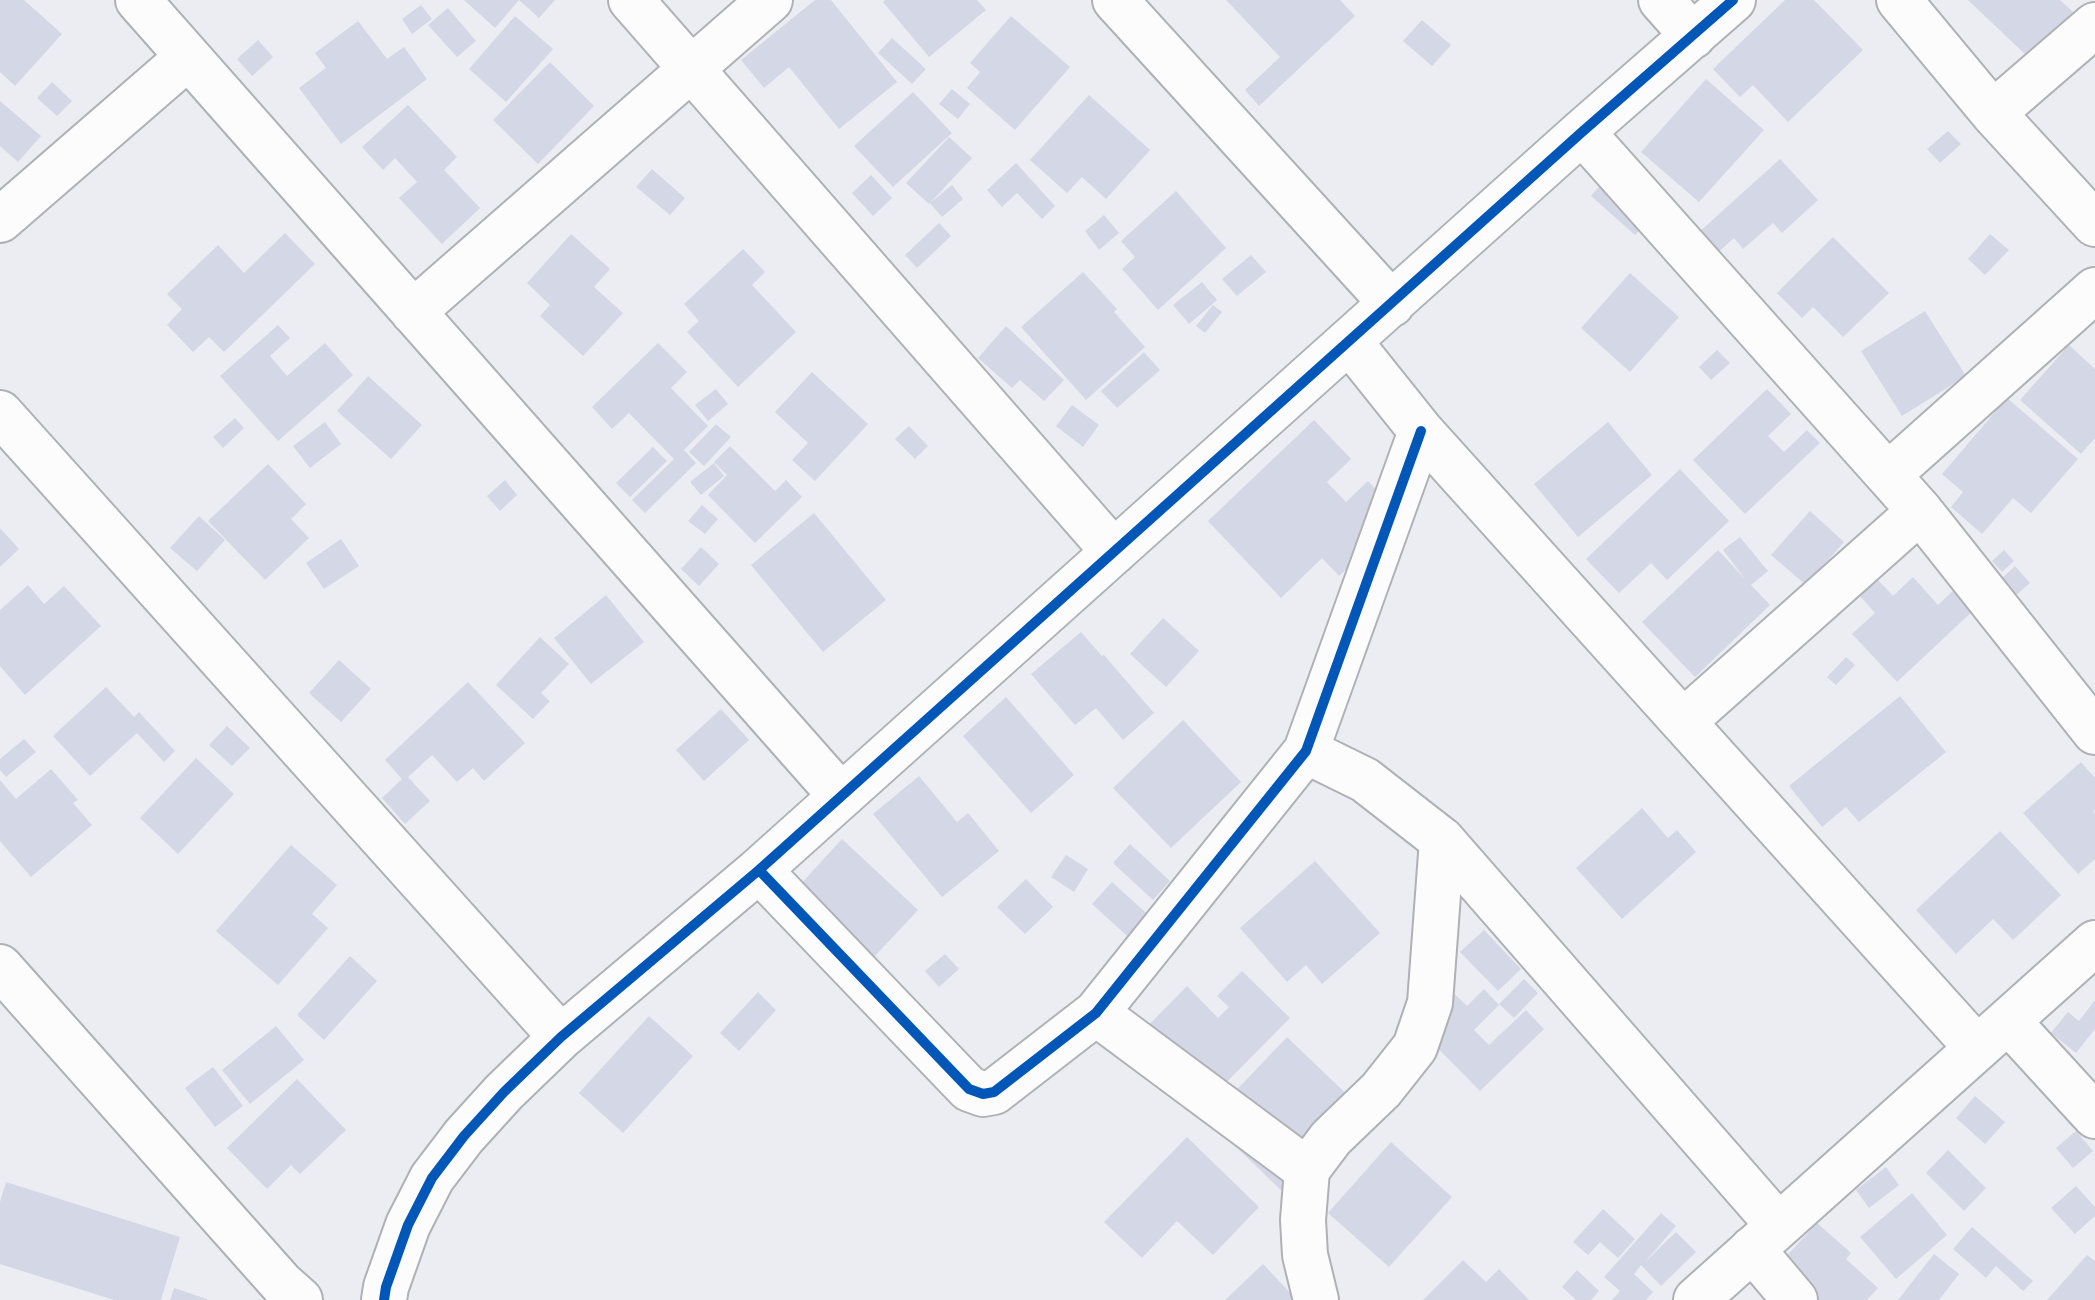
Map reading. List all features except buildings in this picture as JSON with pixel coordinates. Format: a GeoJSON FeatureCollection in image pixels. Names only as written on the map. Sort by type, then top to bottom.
{"type":"FeatureCollection","features":[{"type":"Feature","properties":{"kind":"street"},"geometry":{"type":"LineString","coordinates":[[138,0],[841,796]]}},
{"type":"Feature","properties":{"kind":"street"},"geometry":{"type":"LineString","coordinates":[[631,0],[1114,552]]}},
{"type":"Feature","properties":{"kind":"street"},"geometry":{"type":"LineString","coordinates":[[413,312],[770,0]]}},
{"type":"Feature","properties":{"kind":"street"},"geometry":{"type":"LineString","coordinates":[[1115,0],[1392,304]]}},
{"type":"Feature","properties":{"kind":"street"},"geometry":{"type":"LineString","coordinates":[[1661,0],[1693,36]]}},
{"type":"Feature","properties":{"kind":"street"},"geometry":{"type":"LineString","coordinates":[[384,1300],[408,1225],[432,1178],[464,1136],[504,1092],[561,1037],[759,870],[1733,0]]}},
{"type":"Feature","properties":{"kind":"street"},"geometry":{"type":"LineString","coordinates":[[1899,0],[1993,113],[2095,224]]}},
{"type":"Feature","properties":{"kind":"street"},"geometry":{"type":"LineString","coordinates":[[1993,113],[2095,25]]}},
{"type":"Feature","properties":{"kind":"street"},"geometry":{"type":"LineString","coordinates":[[0,220],[187,58]]}},
{"type":"Feature","properties":{"kind":"street"},"geometry":{"type":"LineString","coordinates":[[1582,132],[1920,511],[2095,732]]}},
{"type":"Feature","properties":{"kind":"street"},"geometry":{"type":"LineString","coordinates":[[1888,475],[2095,290]]}},
{"type":"Feature","properties":{"kind":"street"},"geometry":{"type":"LineString","coordinates":[[1349,341],[1421,431],[1684,721],[1993,1034],[2095,1116]]}},
{"type":"Feature","properties":{"kind":"street"},"geometry":{"type":"LineString","coordinates":[[0,413],[561,1037]]}},
{"type":"Feature","properties":{"kind":"street"},"geometry":{"type":"LineString","coordinates":[[759,870],[969,1089],[983,1094],[994,1092],[1096,1013],[1306,751],[1421,431]]}},
{"type":"Feature","properties":{"kind":"street"},"geometry":{"type":"LineString","coordinates":[[1684,721],[1920,511]]}},
{"type":"Feature","properties":{"kind":"street"},"geometry":{"type":"LineString","coordinates":[[1306,751],[1365,780],[1442,840],[1765,1237],[1795,1300]]}},
{"type":"Feature","properties":{"kind":"street"},"geometry":{"type":"LineString","coordinates":[[1316,1300],[1305,1255],[1303,1220],[1307,1170],[1331,1138],[1381,1090],[1415,1047],[1430,1003],[1442,840]]}},
{"type":"Feature","properties":{"kind":"street"},"geometry":{"type":"LineString","coordinates":[[1696,1300],[2095,943]]}},
{"type":"Feature","properties":{"kind":"street"},"geometry":{"type":"LineString","coordinates":[[0,967],[282,1284],[300,1300]]}},
{"type":"Feature","properties":{"kind":"street"},"geometry":{"type":"LineString","coordinates":[[1096,1013],[1307,1170]]}},
{"type":"Feature","properties":{"kind":"cycle path"},"geometry":{"type":"LineString","coordinates":[[384,1300],[408,1225],[432,1178],[464,1136],[504,1092],[561,1037],[759,870],[1733,0]]}},
{"type":"Feature","properties":{"kind":"cycle path"},"geometry":{"type":"LineString","coordinates":[[759,870],[969,1089],[983,1094],[994,1092],[1096,1013],[1306,751],[1421,431]]}}]}
